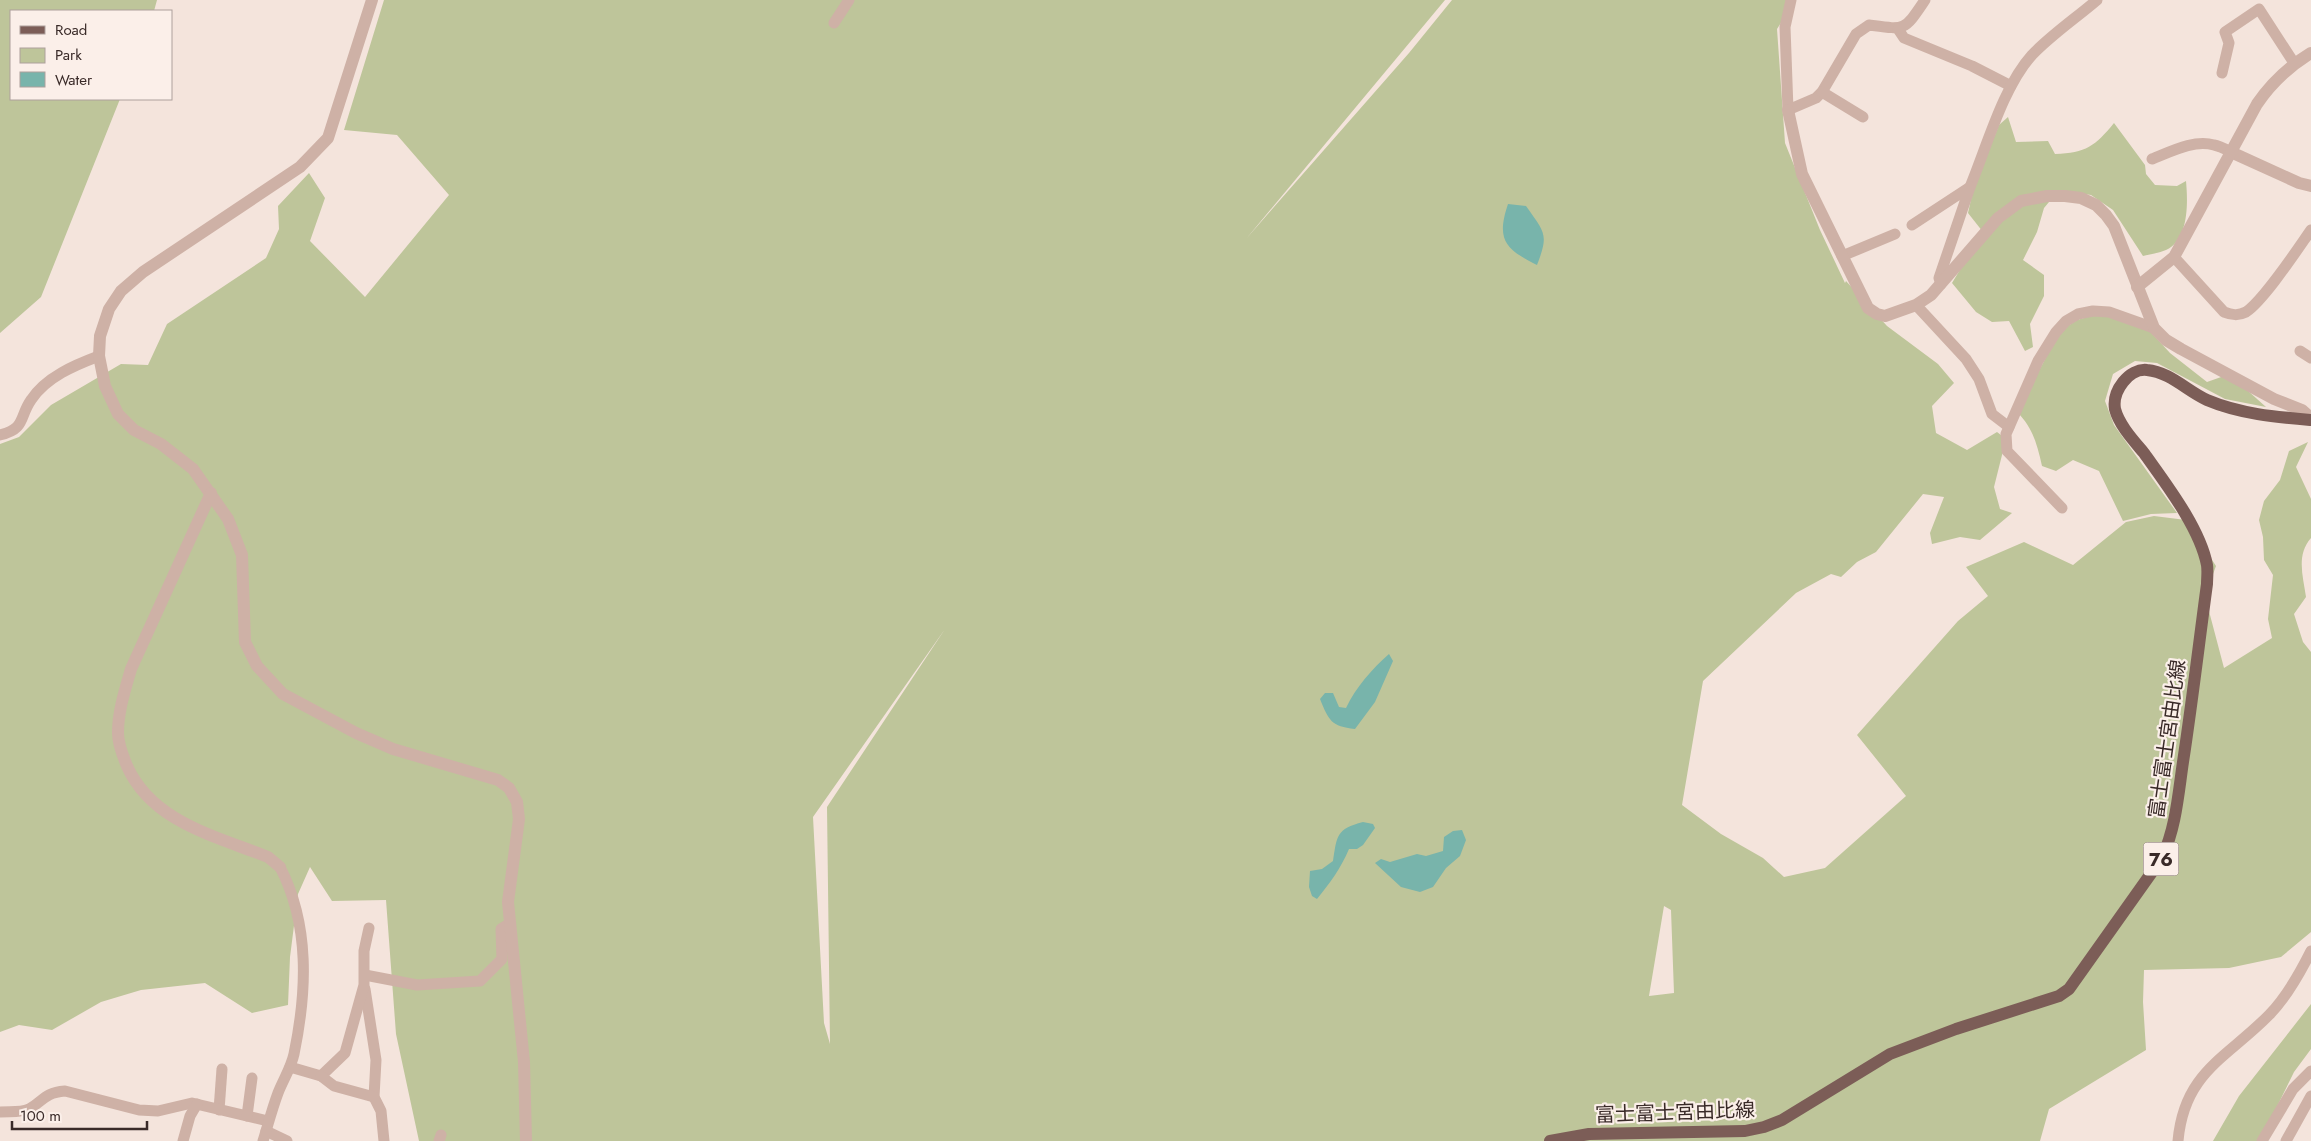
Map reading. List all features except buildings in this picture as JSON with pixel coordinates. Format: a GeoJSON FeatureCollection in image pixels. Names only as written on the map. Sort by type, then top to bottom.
{"type":"FeatureCollection","features":[{"type":"Feature","properties":{"kind":"main road","name":"富士富士宮由比線"},"geometry":{"type":"LineString","coordinates":[[1550,1141],[1589,1134],[1745,1131],[1764,1127],[1782,1120],[1890,1054],[1956,1029],[2059,996],[2069,989],[2162,858],[2170,839],[2175,820],[2192,705],[2207,584],[2207,565],[2198,539],[2180,506],[2126,430],[2116,409],[2116,395],[2122,383],[2132,373],[2144,369],[2156,371],[2206,400],[2229,408],[2274,417],[2311,419]]}},
{"type":"Feature","properties":{"kind":"street"},"geometry":{"type":"LineString","coordinates":[[372,0],[328,138],[300,167],[143,272],[121,291],[110,309],[100,336],[99,356],[105,386],[118,414],[134,430],[161,444],[193,469],[228,518],[242,554],[245,642],[257,666],[283,694],[356,733],[393,750],[484,774],[498,780],[509,788],[517,802],[518,819],[508,902],[522,1043],[526,1141]]}},
{"type":"Feature","properties":{"kind":"street"},"geometry":{"type":"LineString","coordinates":[[834,23],[850,0]]}},
{"type":"Feature","properties":{"kind":"street"},"geometry":{"type":"LineString","coordinates":[[1791,0],[1785,27],[1788,110],[1802,174],[1868,308],[1877,314],[1885,316],[1916,305],[1931,295],[1998,218],[2021,201],[2047,196],[2081,198],[2096,205],[2106,214],[2114,226],[2154,328],[2166,340],[2274,400],[2302,410],[2311,419]]}},
{"type":"Feature","properties":{"kind":"street"},"geometry":{"type":"LineString","coordinates":[[1788,110],[1816,98],[1822,92],[1856,34],[1869,25],[1898,29],[1911,20],[1925,0]]}},
{"type":"Feature","properties":{"kind":"street"},"geometry":{"type":"LineString","coordinates":[[1941,284],[1938,278],[1970,186],[2011,86],[2032,56],[2097,0]]}},
{"type":"Feature","properties":{"kind":"street"},"geometry":{"type":"LineString","coordinates":[[2222,73],[2229,43],[2225,32],[2259,9],[2294,63]]}},
{"type":"Feature","properties":{"kind":"street"},"geometry":{"type":"LineString","coordinates":[[1898,29],[1904,38],[1972,66],[2011,86]]}},
{"type":"Feature","properties":{"kind":"street"},"geometry":{"type":"LineString","coordinates":[[2137,287],[2174,257],[2257,104],[2270,86],[2294,63],[2311,53]]}},
{"type":"Feature","properties":{"kind":"street"},"geometry":{"type":"LineString","coordinates":[[1822,92],[1863,117]]}},
{"type":"Feature","properties":{"kind":"street"},"geometry":{"type":"LineString","coordinates":[[2152,159],[2185,146],[2213,144],[2299,183],[2311,186]]}},
{"type":"Feature","properties":{"kind":"street"},"geometry":{"type":"LineString","coordinates":[[1912,225],[1970,186]]}},
{"type":"Feature","properties":{"kind":"street"},"geometry":{"type":"LineString","coordinates":[[2174,257],[2224,312],[2234,316],[2246,312],[2261,297],[2311,230]]}},
{"type":"Feature","properties":{"kind":"street"},"geometry":{"type":"LineString","coordinates":[[1842,256],[1895,234]]}},
{"type":"Feature","properties":{"kind":"street"},"geometry":{"type":"LineString","coordinates":[[1916,305],[1966,359],[1979,378],[1992,414],[2009,427]]}},
{"type":"Feature","properties":{"kind":"street"},"geometry":{"type":"LineString","coordinates":[[2062,508],[2007,451],[2006,434],[2038,361],[2066,321],[2086,312],[2109,312],[2154,328]]}},
{"type":"Feature","properties":{"kind":"street"},"geometry":{"type":"LineString","coordinates":[[2300,351],[2311,358]]}},
{"type":"Feature","properties":{"kind":"street"},"geometry":{"type":"LineString","coordinates":[[0,435],[12,432],[23,421],[31,400],[54,377],[78,363],[99,356]]}},
{"type":"Feature","properties":{"kind":"street"},"geometry":{"type":"LineString","coordinates":[[211,493],[131,669],[122,698],[118,733],[121,751],[134,780],[156,806],[182,824],[268,857],[280,866],[290,890],[297,914],[305,961],[304,986],[294,1055],[266,1131]]}},
{"type":"Feature","properties":{"kind":"street"},"geometry":{"type":"LineString","coordinates":[[364,980],[417,985],[480,981],[502,959],[502,929],[509,924]]}},
{"type":"Feature","properties":{"kind":"street"},"geometry":{"type":"LineString","coordinates":[[369,928],[364,951],[364,980],[376,1060],[374,1098],[381,1111],[384,1141]]}},
{"type":"Feature","properties":{"kind":"street"},"geometry":{"type":"LineString","coordinates":[[2178,1141],[2184,1110],[2191,1092],[2212,1065],[2271,1014],[2287,994],[2311,951]]}},
{"type":"Feature","properties":{"kind":"street"},"geometry":{"type":"LineString","coordinates":[[320,1076],[345,1053],[364,980]]}},
{"type":"Feature","properties":{"kind":"street"},"geometry":{"type":"LineString","coordinates":[[290,1068],[320,1076],[334,1086],[374,1098]]}},
{"type":"Feature","properties":{"kind":"street"},"geometry":{"type":"LineString","coordinates":[[219,1110],[222,1069]]}},
{"type":"Feature","properties":{"kind":"street"},"geometry":{"type":"LineString","coordinates":[[2262,1141],[2293,1089],[2311,1071]]}},
{"type":"Feature","properties":{"kind":"street"},"geometry":{"type":"LineString","coordinates":[[247,1116],[252,1078]]}},
{"type":"Feature","properties":{"kind":"street"},"geometry":{"type":"LineString","coordinates":[[0,1112],[23,1111],[31,1108],[40,1099],[53,1092],[64,1091],[139,1110],[158,1111],[192,1103],[247,1116],[266,1131],[287,1141]]}},
{"type":"Feature","properties":{"kind":"street"},"geometry":{"type":"LineString","coordinates":[[2286,1141],[2310,1102]]}},
{"type":"Feature","properties":{"kind":"street"},"geometry":{"type":"LineString","coordinates":[[183,1141],[190,1116],[197,1104]]}},
{"type":"Feature","properties":{"kind":"green space"},"geometry":{"type":"Polygon","coordinates":[[[0,0],[157,0],[154,10],[10,10],[10,100],[120,100],[41,297],[0,333],[0,0]]]}},
{"type":"Feature","properties":{"kind":"green space"},"geometry":{"type":"Polygon","coordinates":[[[384,0],[1445,0],[1246,239],[1409,53],[1452,0],[1795,0],[1777,29],[1785,143],[1820,230],[1845,283],[1846,281],[1887,326],[1938,364],[1954,383],[1932,406],[1936,433],[1967,450],[1997,432],[2006,439],[1994,487],[2000,509],[2012,513],[1980,540],[1960,537],[1932,544],[1930,533],[1944,497],[1923,494],[1876,552],[1857,562],[1841,577],[1831,574],[1796,593],[1703,681],[1682,805],[1721,834],[1763,858],[1784,877],[1825,868],[1906,796],[1857,735],[1958,621],[1988,596],[1966,567],[2024,542],[2073,565],[2126,522],[2154,516],[2186,520],[2216,566],[2205,596],[2224,668],[2272,638],[2268,619],[2273,575],[2264,560],[2263,537],[2259,520],[2264,501],[2280,480],[2289,451],[2308,442],[2296,467],[2311,499],[2311,538],[2303,551],[2302,559],[2302,574],[2306,597],[2294,614],[2303,642],[2311,652],[2311,932],[2281,957],[2229,968],[2144,970],[2143,1002],[2146,1050],[2049,1109],[2040,1141],[419,1141],[396,1034],[386,900],[332,901],[310,867],[298,894],[290,957],[288,1005],[252,1013],[205,983],[141,990],[101,1002],[52,1030],[19,1025],[0,1032],[0,444],[19,437],[51,405],[121,364],[148,365],[167,324],[266,258],[279,229],[278,206],[309,173],[325,198],[310,241],[365,297],[449,195],[397,135],[344,130],[384,0]],[[945,629],[813,817],[824,1023],[830,1044],[827,807],[945,629]],[[1664,906],[1649,996],[1674,993],[1671,910],[1664,906]]]}},
{"type":"Feature","properties":{"kind":"green space"},"geometry":{"type":"Polygon","coordinates":[[[2008,117],[2016,142],[2048,141],[2055,154],[2075,152],[2089,147],[2114,123],[2145,165],[2146,174],[2155,185],[2177,186],[2186,181],[2187,190],[2187,210],[2179,238],[2174,245],[2166,250],[2143,256],[2113,210],[2091,195],[2059,190],[2044,208],[2037,232],[2023,260],[2044,275],[2044,296],[2030,324],[2033,347],[2025,351],[2009,321],[1992,322],[1976,312],[1952,283],[1983,232],[1968,213],[1974,186],[1999,125],[2008,117]]]}},
{"type":"Feature","properties":{"kind":"green space"},"geometry":{"type":"Polygon","coordinates":[[[2098,314],[2147,328],[2170,353],[2207,382],[2224,376],[2247,390],[2266,407],[2225,399],[2157,363],[2135,361],[2113,374],[2105,401],[2114,425],[2177,513],[2151,514],[2123,521],[2099,471],[2073,460],[2056,471],[2042,466],[2034,437],[2027,424],[2017,412],[2060,331],[2077,320],[2098,314]]]}},
{"type":"Feature","properties":{"kind":"green space"},"geometry":{"type":"Polygon","coordinates":[[[2311,1004],[2311,1049],[2294,1072],[2260,1141],[2213,1141],[2239,1096],[2311,1004]]]}},
{"type":"Feature","properties":{"kind":"water"},"geometry":{"type":"Polygon","coordinates":[[[1508,204],[1526,206],[1541,228],[1544,240],[1537,265],[1517,254],[1506,242],[1503,235],[1503,226],[1508,204]]]}},
{"type":"Feature","properties":{"kind":"water"},"geometry":{"type":"Polygon","coordinates":[[[1389,654],[1393,661],[1375,702],[1355,729],[1341,726],[1332,721],[1320,699],[1325,693],[1333,693],[1339,707],[1346,708],[1365,679],[1389,654]]]}},
{"type":"Feature","properties":{"kind":"water"},"geometry":{"type":"Polygon","coordinates":[[[1363,822],[1373,824],[1375,828],[1363,845],[1357,849],[1349,849],[1335,875],[1317,899],[1312,896],[1309,887],[1310,871],[1322,869],[1333,861],[1339,835],[1347,828],[1363,822]]]}},
{"type":"Feature","properties":{"kind":"water"},"geometry":{"type":"Polygon","coordinates":[[[1462,830],[1466,840],[1460,856],[1446,868],[1433,887],[1420,892],[1401,887],[1375,863],[1381,859],[1390,862],[1417,854],[1426,856],[1443,851],[1444,837],[1453,831],[1462,830]]]}}]}
